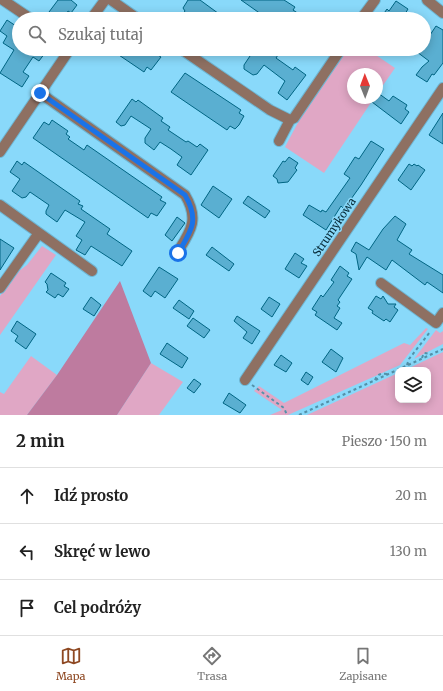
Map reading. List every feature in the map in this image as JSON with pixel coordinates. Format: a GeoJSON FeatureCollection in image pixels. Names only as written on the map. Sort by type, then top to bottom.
{"type":"FeatureCollection","features":[{"type":"Feature","properties":{"kind":"street"},"geometry":{"type":"LineString","coordinates":[[3,0],[21,12]]}},
{"type":"Feature","properties":{"kind":"street"},"geometry":{"type":"LineString","coordinates":[[96,12],[105,0]]}},
{"type":"Feature","properties":{"kind":"street"},"geometry":{"type":"LineString","coordinates":[[111,0],[128,12]]}},
{"type":"Feature","properties":{"kind":"street"},"geometry":{"type":"LineString","coordinates":[[366,12],[374,0]]}},
{"type":"Feature","properties":{"kind":"street"},"geometry":{"type":"LineString","coordinates":[[427,0],[443,13]]}},
{"type":"Feature","properties":{"kind":"street"},"geometry":{"type":"LineString","coordinates":[[0,152],[65,56]]}},
{"type":"Feature","properties":{"kind":"street"},"geometry":{"type":"LineString","coordinates":[[191,56],[270,110],[290,120]]}},
{"type":"Feature","properties":{"kind":"street"},"geometry":{"type":"LineString","coordinates":[[279,141],[290,120],[294,118],[336,56]]}},
{"type":"Feature","properties":{"kind":"street","name":"Strumykowa"},"geometry":{"type":"LineString","coordinates":[[245,380],[443,88]]}},
{"type":"Feature","properties":{"kind":"street"},"geometry":{"type":"LineString","coordinates":[[40,93],[185,195],[192,216],[193,227],[178,253]]}},
{"type":"Feature","properties":{"kind":"street"},"geometry":{"type":"LineString","coordinates":[[0,205],[92,271]]}},
{"type":"Feature","properties":{"kind":"street"},"geometry":{"type":"LineString","coordinates":[[0,288],[39,233]]}},
{"type":"Feature","properties":{"kind":"street"},"geometry":{"type":"LineString","coordinates":[[381,283],[436,323],[443,313]]}},
{"type":"Feature","properties":{"kind":"path"},"geometry":{"type":"LineString","coordinates":[[407,365],[409,359],[436,323]]}},
{"type":"Feature","properties":{"kind":"path"},"geometry":{"type":"LineString","coordinates":[[299,415],[443,349]]}},
{"type":"Feature","properties":{"kind":"path"},"geometry":{"type":"LineString","coordinates":[[245,380],[284,408],[287,415]]}},
{"type":"Feature","properties":{"kind":"shaded area"},"geometry":{"type":"Polygon","coordinates":[[[341,56],[377,56],[395,68],[383,85],[383,68],[347,68],[347,104],[370,104],[324,173],[285,147],[302,115],[341,56]]]}},
{"type":"Feature","properties":{"kind":"shaded area"},"geometry":{"type":"Polygon","coordinates":[[[42,246],[56,255],[0,335],[0,296],[15,274],[27,265],[42,246]]]}},
{"type":"Feature","properties":{"kind":"shaded area"},"geometry":{"type":"Polygon","coordinates":[[[120,281],[151,363],[117,415],[27,415],[57,375],[120,281]]]}},
{"type":"Feature","properties":{"kind":"shaded area"},"geometry":{"type":"Polygon","coordinates":[[[426,328],[428,329],[400,365],[288,415],[270,415],[282,410],[254,391],[259,386],[284,403],[404,343],[410,345],[426,328]]]}},
{"type":"Feature","properties":{"kind":"shaded area"},"geometry":{"type":"Polygon","coordinates":[[[436,330],[440,333],[443,331],[443,344],[414,359],[436,330]]]}},
{"type":"Feature","properties":{"kind":"shaded area"},"geometry":{"type":"Polygon","coordinates":[[[443,352],[443,415],[307,415],[395,374],[395,403],[431,403],[431,367],[411,367],[443,352]]]}},
{"type":"Feature","properties":{"kind":"shaded area"},"geometry":{"type":"Polygon","coordinates":[[[31,356],[57,375],[27,415],[0,415],[0,392],[4,394],[31,356]]]}},
{"type":"Feature","properties":{"kind":"shaded area"},"geometry":{"type":"Polygon","coordinates":[[[151,363],[183,382],[159,415],[117,415],[151,363]]]}},
{"type":"Feature","properties":{"kind":"building"},"geometry":{"type":"Polygon","coordinates":[[[58,0],[71,0],[77,5],[72,12],[49,12],[58,0]]]}},
{"type":"Feature","properties":{"kind":"building"},"geometry":{"type":"Polygon","coordinates":[[[188,0],[200,0],[216,12],[184,12],[183,8],[188,0]]]}},
{"type":"Feature","properties":{"kind":"building"},"geometry":{"type":"Polygon","coordinates":[[[241,0],[284,0],[295,7],[293,10],[296,12],[258,12],[241,0]]]}},
{"type":"Feature","properties":{"kind":"building"},"geometry":{"type":"Polygon","coordinates":[[[396,1],[408,9],[406,12],[385,12],[387,9],[389,11],[396,1]]]}},
{"type":"Feature","properties":{"kind":"building"},"geometry":{"type":"Polygon","coordinates":[[[7,20],[12,23],[12,49],[3,43],[7,36],[0,31],[7,20]]]}},
{"type":"Feature","properties":{"kind":"building"},"geometry":{"type":"Polygon","coordinates":[[[436,26],[443,30],[443,63],[434,75],[432,74],[427,82],[416,75],[429,61],[422,56],[431,56],[431,34],[436,26]]]}},
{"type":"Feature","properties":{"kind":"building"},"geometry":{"type":"Polygon","coordinates":[[[12,53],[12,56],[43,56],[39,61],[33,57],[23,72],[29,76],[22,87],[0,73],[12,53]]]}},
{"type":"Feature","properties":{"kind":"building"},"geometry":{"type":"Polygon","coordinates":[[[120,56],[161,57],[151,70],[147,67],[144,72],[120,56]]]}},
{"type":"Feature","properties":{"kind":"building"},"geometry":{"type":"Polygon","coordinates":[[[250,56],[277,56],[276,58],[293,70],[295,67],[306,75],[287,100],[278,93],[285,81],[264,65],[257,74],[253,75],[244,69],[244,65],[250,56]]]}},
{"type":"Feature","properties":{"kind":"building"},"geometry":{"type":"Polygon","coordinates":[[[185,73],[241,110],[239,113],[244,116],[235,129],[230,126],[227,130],[171,92],[185,73]]]}},
{"type":"Feature","properties":{"kind":"building"},"geometry":{"type":"Polygon","coordinates":[[[393,96],[407,105],[405,109],[409,112],[401,124],[375,104],[383,104],[383,97],[389,101],[393,96]]]}},
{"type":"Feature","properties":{"kind":"building"},"geometry":{"type":"Polygon","coordinates":[[[132,99],[136,102],[138,100],[163,118],[161,121],[170,127],[168,130],[186,142],[188,141],[197,147],[200,144],[208,150],[191,175],[177,165],[182,157],[171,149],[160,142],[154,150],[145,143],[145,138],[151,129],[131,116],[125,125],[121,126],[116,122],[132,99]]]}},
{"type":"Feature","properties":{"kind":"building"},"geometry":{"type":"Polygon","coordinates":[[[443,113],[443,144],[429,135],[443,113]]]}},
{"type":"Feature","properties":{"kind":"building"},"geometry":{"type":"Polygon","coordinates":[[[52,120],[68,131],[66,134],[70,137],[68,139],[84,150],[87,145],[162,197],[160,200],[166,203],[157,216],[151,213],[148,218],[33,138],[44,122],[49,125],[52,120]]]}},
{"type":"Feature","properties":{"kind":"building"},"geometry":{"type":"Polygon","coordinates":[[[371,141],[384,149],[344,209],[341,206],[326,230],[303,215],[309,205],[321,212],[322,210],[326,212],[350,178],[344,174],[355,157],[359,159],[371,141]]]}},
{"type":"Feature","properties":{"kind":"building"},"geometry":{"type":"Polygon","coordinates":[[[289,157],[298,163],[295,168],[297,170],[288,182],[278,183],[277,179],[273,176],[283,161],[285,162],[289,157]]]}},
{"type":"Feature","properties":{"kind":"building"},"geometry":{"type":"Polygon","coordinates":[[[17,161],[22,165],[24,162],[80,201],[78,204],[83,206],[81,209],[110,229],[107,234],[132,251],[122,266],[91,246],[85,255],[76,250],[82,240],[76,236],[85,222],[65,210],[57,222],[46,214],[49,205],[30,192],[26,197],[22,198],[12,191],[20,179],[10,172],[17,161]]]}},
{"type":"Feature","properties":{"kind":"building"},"geometry":{"type":"Polygon","coordinates":[[[409,164],[412,166],[414,164],[417,166],[418,165],[425,170],[411,190],[398,180],[409,164]]]}},
{"type":"Feature","properties":{"kind":"building"},"geometry":{"type":"Polygon","coordinates":[[[213,186],[232,199],[219,218],[201,205],[213,186]]]}},
{"type":"Feature","properties":{"kind":"building"},"geometry":{"type":"Polygon","coordinates":[[[248,196],[270,211],[265,218],[243,203],[248,196]]]}},
{"type":"Feature","properties":{"kind":"building"},"geometry":{"type":"Polygon","coordinates":[[[395,216],[406,224],[397,240],[412,250],[409,254],[443,275],[443,293],[427,282],[425,285],[392,260],[386,270],[367,257],[359,270],[356,254],[351,251],[356,242],[369,250],[383,229],[395,216]]]}},
{"type":"Feature","properties":{"kind":"building"},"geometry":{"type":"Polygon","coordinates":[[[177,217],[185,223],[172,241],[165,235],[177,217]]]}},
{"type":"Feature","properties":{"kind":"building"},"geometry":{"type":"Polygon","coordinates":[[[0,239],[14,248],[0,270],[0,239]]]}},
{"type":"Feature","properties":{"kind":"building"},"geometry":{"type":"Polygon","coordinates":[[[212,247],[234,264],[229,271],[206,255],[212,247]]]}},
{"type":"Feature","properties":{"kind":"building"},"geometry":{"type":"Polygon","coordinates":[[[295,253],[304,259],[301,263],[307,266],[299,278],[285,269],[295,253]]]}},
{"type":"Feature","properties":{"kind":"building"},"geometry":{"type":"Polygon","coordinates":[[[340,266],[349,273],[347,276],[352,279],[338,300],[340,302],[337,306],[340,308],[334,318],[342,323],[337,330],[315,315],[317,312],[312,309],[321,295],[323,297],[334,282],[331,280],[340,266]]]}},
{"type":"Feature","properties":{"kind":"building"},"geometry":{"type":"Polygon","coordinates":[[[159,267],[178,279],[165,298],[155,291],[151,297],[143,291],[159,267]]]}},
{"type":"Feature","properties":{"kind":"building"},"geometry":{"type":"Polygon","coordinates":[[[51,273],[66,283],[64,286],[69,289],[63,297],[58,294],[55,298],[46,292],[48,290],[45,282],[51,273]]]}},
{"type":"Feature","properties":{"kind":"building"},"geometry":{"type":"Polygon","coordinates":[[[376,296],[381,299],[383,296],[388,304],[396,304],[394,307],[398,310],[390,322],[386,319],[384,321],[372,313],[373,311],[368,308],[376,296]]]}},
{"type":"Feature","properties":{"kind":"building"},"geometry":{"type":"Polygon","coordinates":[[[91,297],[101,305],[94,316],[83,309],[91,297]]]}},
{"type":"Feature","properties":{"kind":"building"},"geometry":{"type":"Polygon","coordinates":[[[269,297],[280,304],[272,317],[261,309],[269,297]]]}},
{"type":"Feature","properties":{"kind":"building"},"geometry":{"type":"Polygon","coordinates":[[[179,300],[194,311],[189,319],[173,308],[179,300]]]}},
{"type":"Feature","properties":{"kind":"building"},"geometry":{"type":"Polygon","coordinates":[[[237,316],[260,331],[252,344],[243,338],[247,332],[234,321],[237,316]]]}},
{"type":"Feature","properties":{"kind":"building"},"geometry":{"type":"Polygon","coordinates":[[[193,318],[210,330],[204,338],[187,326],[193,318]]]}},
{"type":"Feature","properties":{"kind":"building"},"geometry":{"type":"Polygon","coordinates":[[[17,321],[36,334],[26,349],[15,341],[18,336],[11,331],[17,321]]]}},
{"type":"Feature","properties":{"kind":"building"},"geometry":{"type":"Polygon","coordinates":[[[167,343],[188,358],[182,368],[160,354],[167,343]]]}},
{"type":"Feature","properties":{"kind":"building"},"geometry":{"type":"Polygon","coordinates":[[[331,349],[343,358],[336,372],[322,362],[331,349]]]}},
{"type":"Feature","properties":{"kind":"building"},"geometry":{"type":"Polygon","coordinates":[[[281,355],[292,363],[286,372],[274,365],[281,355]]]}},
{"type":"Feature","properties":{"kind":"building"},"geometry":{"type":"Polygon","coordinates":[[[306,372],[313,377],[308,385],[301,380],[306,372]]]}},
{"type":"Feature","properties":{"kind":"building"},"geometry":{"type":"Polygon","coordinates":[[[194,379],[201,384],[194,393],[187,388],[194,379]]]}},
{"type":"Feature","properties":{"kind":"building"},"geometry":{"type":"Polygon","coordinates":[[[229,393],[246,405],[240,413],[223,403],[229,393]]]}},
{"type":"Feature","properties":{"kind":"route"},"geometry":{"type":"LineString","coordinates":[[40,93],[185,195],[192,216],[193,227],[178,253]]}}]}
